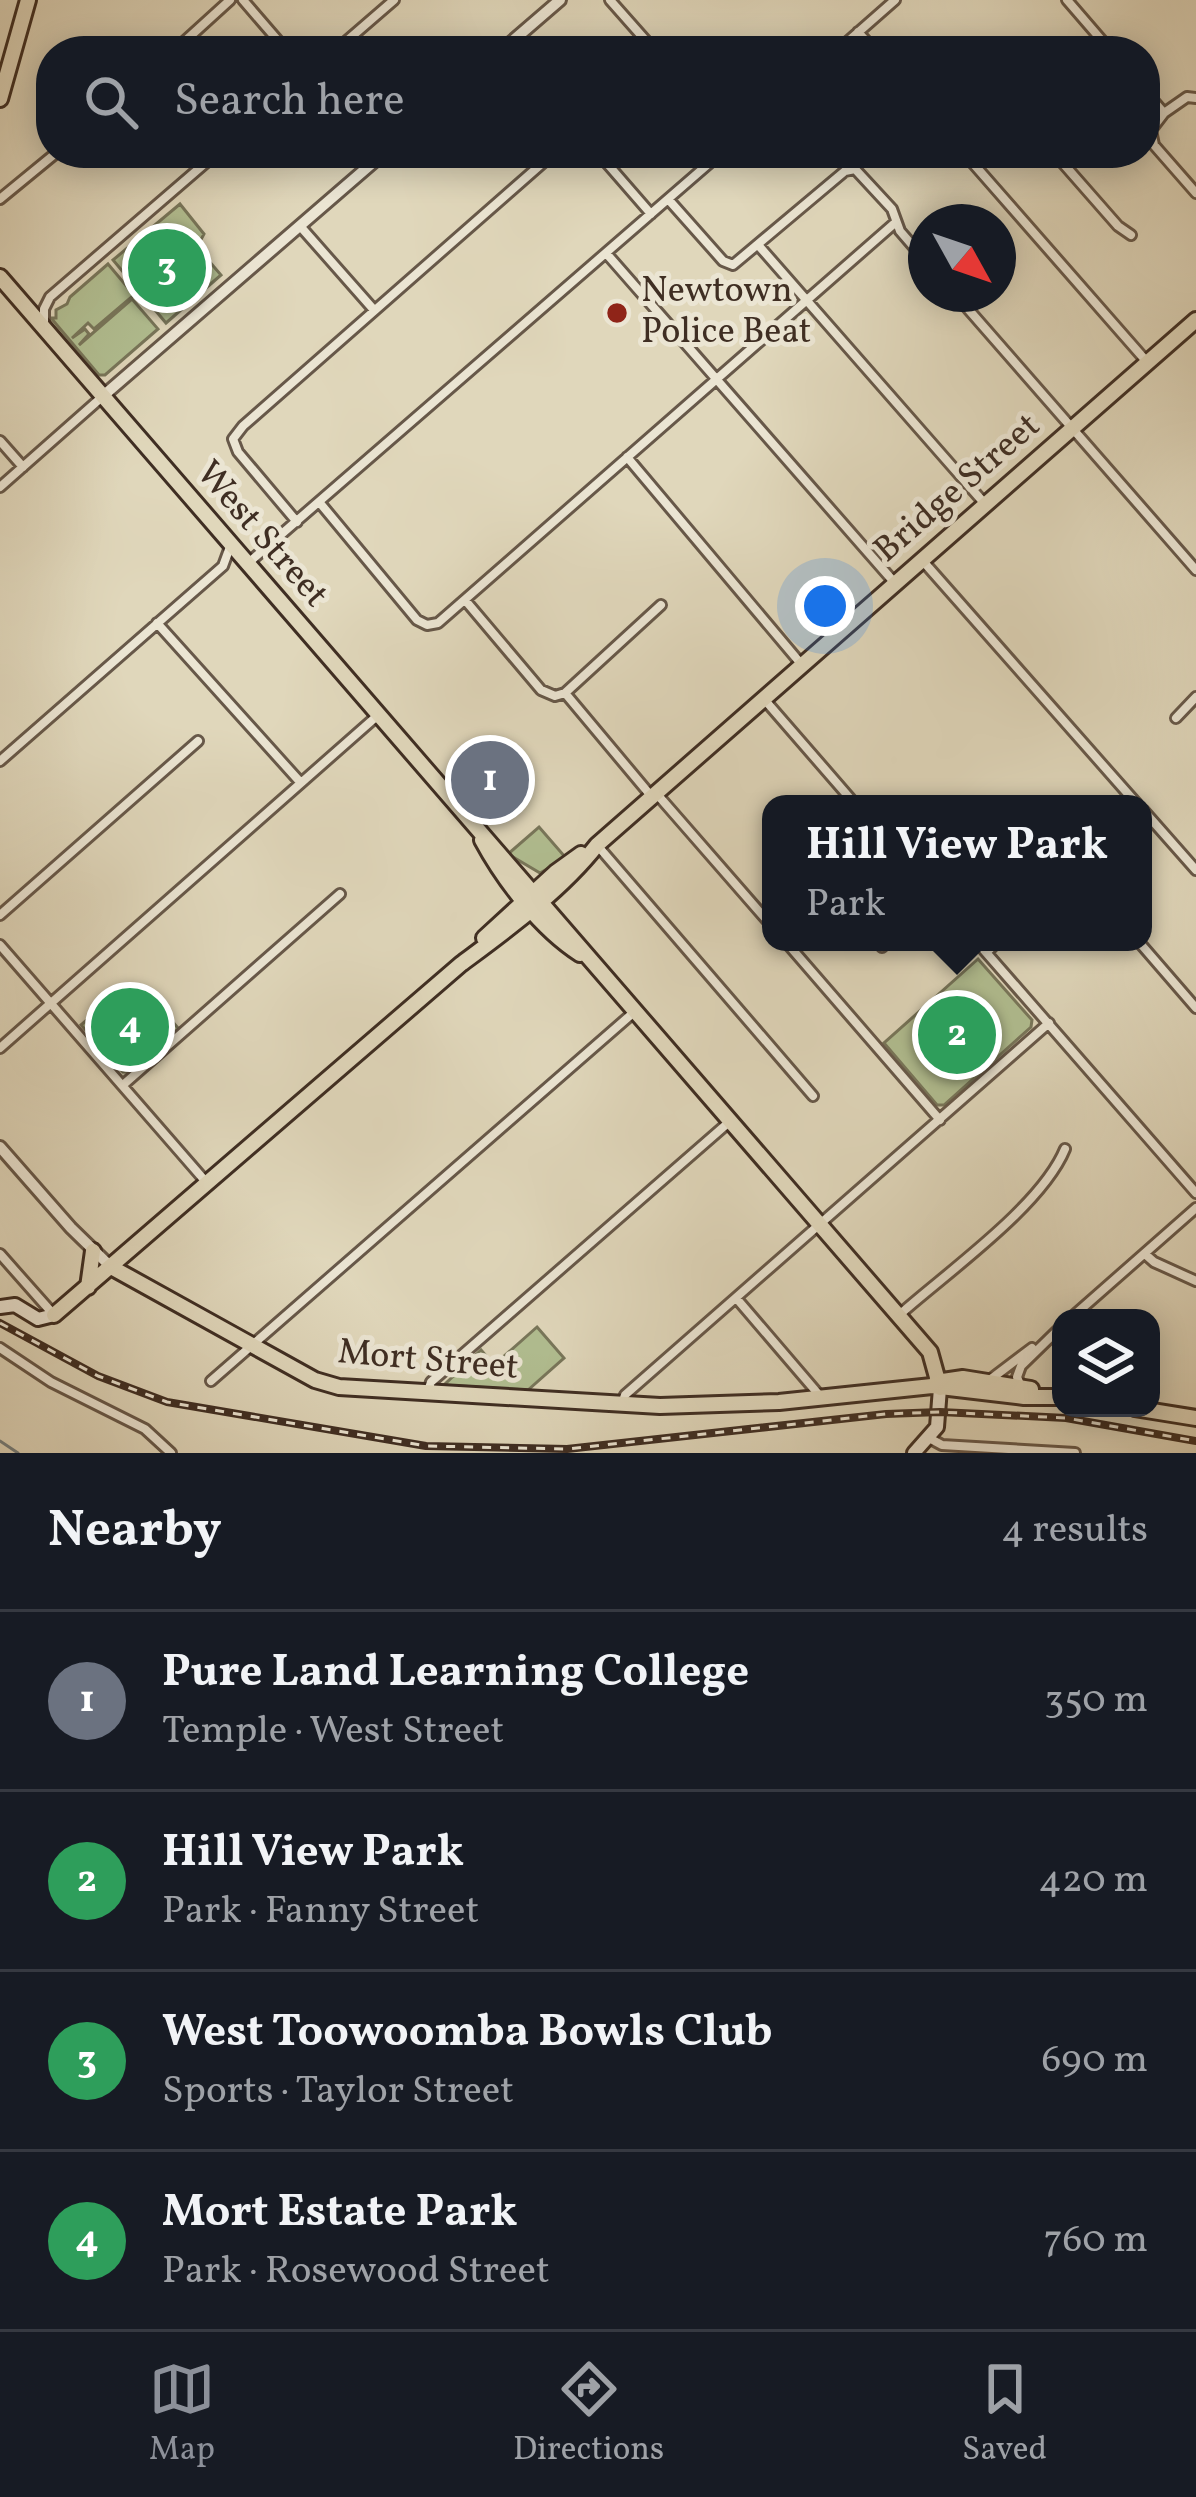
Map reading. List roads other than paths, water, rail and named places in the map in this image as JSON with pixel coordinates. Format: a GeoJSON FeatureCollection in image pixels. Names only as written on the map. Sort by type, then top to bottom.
{"type":"FeatureCollection","features":[{"type":"Feature","properties":{"kind":"main road"},"geometry":{"type":"LineString","coordinates":[[0,99],[28,0]]}},
{"type":"Feature","properties":{"kind":"main road","name":"West Street"},"geometry":{"type":"LineString","coordinates":[[0,277],[499,851],[563,944],[585,957]]}},
{"type":"Feature","properties":{"kind":"main road","name":"Bridge Street"},"geometry":{"type":"LineString","coordinates":[[532,900],[556,872],[597,845],[1196,320]]}},
{"type":"Feature","properties":{"kind":"main road","name":"West Street"},"geometry":{"type":"LineString","coordinates":[[477,831],[492,859],[557,920],[915,1336],[937,1384]]}},
{"type":"Feature","properties":{"kind":"main road","name":"Bridge Street"},"geometry":{"type":"LineString","coordinates":[[54,1315],[532,900],[584,862],[597,845]]}},
{"type":"Feature","properties":{"kind":"main road"},"geometry":{"type":"LineString","coordinates":[[499,851],[535,875],[556,872]]}},
{"type":"Feature","properties":{"kind":"main road"},"geometry":{"type":"LineString","coordinates":[[557,920],[557,899],[584,862]]}},
{"type":"Feature","properties":{"kind":"main road"},"geometry":{"type":"LineString","coordinates":[[88,1287],[93,1251]]}},
{"type":"Feature","properties":{"kind":"main road","name":"Mort Street"},"geometry":{"type":"LineString","coordinates":[[111,1267],[327,1385],[622,1404],[779,1402],[963,1378],[1052,1394]]}},
{"type":"Feature","properties":{"kind":"main road"},"geometry":{"type":"LineString","coordinates":[[0,1307],[15,1305],[38,1319],[54,1315]]}},
{"type":"Feature","properties":{"kind":"main road"},"geometry":{"type":"LineString","coordinates":[[915,1336],[963,1378]]}},
{"type":"Feature","properties":{"kind":"main road"},"geometry":{"type":"LineString","coordinates":[[914,1453],[931,1436],[937,1384]]}},
{"type":"Feature","properties":{"kind":"main road","name":"Mort Street"},"geometry":{"type":"LineString","coordinates":[[937,1384],[1024,1397],[1052,1396]]}},
{"type":"Feature","properties":{"kind":"main road"},"geometry":{"type":"LineString","coordinates":[[1160,1412],[1196,1418]]}},
{"type":"Feature","properties":{"kind":"street"},"geometry":{"type":"LineString","coordinates":[[192,36],[236,0],[272,36]]}},
{"type":"Feature","properties":{"kind":"street"},"geometry":{"type":"LineString","coordinates":[[352,36],[394,0]]}},
{"type":"Feature","properties":{"kind":"street"},"geometry":{"type":"LineString","coordinates":[[520,36],[560,0]]}},
{"type":"Feature","properties":{"kind":"street"},"geometry":{"type":"LineString","coordinates":[[610,0],[642,36]]}},
{"type":"Feature","properties":{"kind":"street"},"geometry":{"type":"LineString","coordinates":[[854,36],[895,0]]}},
{"type":"Feature","properties":{"kind":"street"},"geometry":{"type":"LineString","coordinates":[[1067,0],[1098,36]]}},
{"type":"Feature","properties":{"kind":"street"},"geometry":{"type":"LineString","coordinates":[[858,32],[862,36]]}},
{"type":"Feature","properties":{"kind":"street"},"geometry":{"type":"LineString","coordinates":[[1160,118],[1187,97],[1196,98]]}},
{"type":"Feature","properties":{"kind":"street"},"geometry":{"type":"LineString","coordinates":[[1160,108],[1164,113]]}},
{"type":"Feature","properties":{"kind":"street"},"geometry":{"type":"LineString","coordinates":[[1160,149],[1196,193]]}},
{"type":"Feature","properties":{"kind":"street"},"geometry":{"type":"LineString","coordinates":[[0,202],[38,168]]}},
{"type":"Feature","properties":{"kind":"street"},"geometry":{"type":"LineString","coordinates":[[46,329],[45,304],[57,291],[200,168]]}},
{"type":"Feature","properties":{"kind":"street"},"geometry":{"type":"LineString","coordinates":[[0,488],[364,168]]}},
{"type":"Feature","properties":{"kind":"street"},"geometry":{"type":"LineString","coordinates":[[297,522],[238,452],[233,439],[537,168]]}},
{"type":"Feature","properties":{"kind":"street"},"geometry":{"type":"LineString","coordinates":[[611,168],[651,214]]}},
{"type":"Feature","properties":{"kind":"street"},"geometry":{"type":"LineString","coordinates":[[247,564],[704,168]]}},
{"type":"Feature","properties":{"kind":"street"},"geometry":{"type":"LineString","coordinates":[[977,168],[1147,362]]}},
{"type":"Feature","properties":{"kind":"street"},"geometry":{"type":"LineString","coordinates":[[1067,168],[1131,235]]}},
{"type":"Feature","properties":{"kind":"street"},"geometry":{"type":"LineString","coordinates":[[668,199],[722,261],[733,265],[845,171],[855,169],[892,208],[908,238]]}},
{"type":"Feature","properties":{"kind":"street"},"geometry":{"type":"LineString","coordinates":[[320,503],[417,620],[428,626],[438,623],[896,222]]}},
{"type":"Feature","properties":{"kind":"street"},"geometry":{"type":"LineString","coordinates":[[300,226],[374,310]]}},
{"type":"Feature","properties":{"kind":"street"},"geometry":{"type":"LineString","coordinates":[[759,247],[986,505]]}},
{"type":"Feature","properties":{"kind":"street"},"geometry":{"type":"LineString","coordinates":[[606,253],[895,584]]}},
{"type":"Feature","properties":{"kind":"street"},"geometry":{"type":"LineString","coordinates":[[971,312],[1195,566]]}},
{"type":"Feature","properties":{"kind":"street"},"geometry":{"type":"LineString","coordinates":[[0,441],[22,467]]}},
{"type":"Feature","properties":{"kind":"street"},"geometry":{"type":"LineString","coordinates":[[627,457],[802,665]]}},
{"type":"Feature","properties":{"kind":"street"},"geometry":{"type":"LineString","coordinates":[[0,761],[218,570],[228,558],[230,545]]}},
{"type":"Feature","properties":{"kind":"street"},"geometry":{"type":"LineString","coordinates":[[922,560],[1130,795]]}},
{"type":"Feature","properties":{"kind":"street"},"geometry":{"type":"LineString","coordinates":[[465,600],[541,690],[560,694],[762,915]]}},
{"type":"Feature","properties":{"kind":"street"},"geometry":{"type":"LineString","coordinates":[[560,694],[661,605]]}},
{"type":"Feature","properties":{"kind":"street"},"geometry":{"type":"LineString","coordinates":[[158,623],[301,783]]}},
{"type":"Feature","properties":{"kind":"street"},"geometry":{"type":"LineString","coordinates":[[1176,718],[1196,697]]}},
{"type":"Feature","properties":{"kind":"street"},"geometry":{"type":"LineString","coordinates":[[764,699],[847,795]]}},
{"type":"Feature","properties":{"kind":"street"},"geometry":{"type":"LineString","coordinates":[[0,1048],[377,716]]}},
{"type":"Feature","properties":{"kind":"street"},"geometry":{"type":"LineString","coordinates":[[0,915],[198,741]]}},
{"type":"Feature","properties":{"kind":"street"},"geometry":{"type":"LineString","coordinates":[[1152,820],[1196,870]]}},
{"type":"Feature","properties":{"kind":"street"},"geometry":{"type":"LineString","coordinates":[[597,845],[813,1096]]}},
{"type":"Feature","properties":{"kind":"street"},"geometry":{"type":"LineString","coordinates":[[123,1085],[340,894]]}},
{"type":"Feature","properties":{"kind":"street"},"geometry":{"type":"LineString","coordinates":[[0,945],[208,1184]]}},
{"type":"Feature","properties":{"kind":"street"},"geometry":{"type":"LineString","coordinates":[[794,951],[940,1120]]}},
{"type":"Feature","properties":{"kind":"street"},"geometry":{"type":"LineString","coordinates":[[1147,951],[1196,1008]]}},
{"type":"Feature","properties":{"kind":"street"},"geometry":{"type":"LineString","coordinates":[[987,952],[1196,1193]]}},
{"type":"Feature","properties":{"kind":"street"},"geometry":{"type":"LineString","coordinates":[[211,1381],[633,1013]]}},
{"type":"Feature","properties":{"kind":"street"},"geometry":{"type":"LineString","coordinates":[[622,1404],[625,1395],[1049,1023]]}},
{"type":"Feature","properties":{"kind":"street"},"geometry":{"type":"LineString","coordinates":[[427,1393],[431,1382],[728,1123]]}},
{"type":"Feature","properties":{"kind":"street","name":"Mort Street"},"geometry":{"type":"LineString","coordinates":[[0,1147],[111,1267]]}},
{"type":"Feature","properties":{"kind":"street"},"geometry":{"type":"LineString","coordinates":[[898,1316],[1032,1198],[1065,1149]]}},
{"type":"Feature","properties":{"kind":"street"},"geometry":{"type":"LineString","coordinates":[[1081,1309],[1196,1208]]}},
{"type":"Feature","properties":{"kind":"street"},"geometry":{"type":"LineString","coordinates":[[0,1254],[54,1315]]}},
{"type":"Feature","properties":{"kind":"street"},"geometry":{"type":"LineString","coordinates":[[1145,1254],[1196,1281]]}},
{"type":"Feature","properties":{"kind":"street"},"geometry":{"type":"LineString","coordinates":[[737,1299],[820,1397]]}},
{"type":"Feature","properties":{"kind":"street"},"geometry":{"type":"LineString","coordinates":[[988,1381],[1052,1335]]}},
{"type":"Feature","properties":{"kind":"street"},"geometry":{"type":"LineString","coordinates":[[1022,1388],[1016,1377],[1021,1366],[1048,1338]]}},
{"type":"Feature","properties":{"kind":"street"},"geometry":{"type":"LineString","coordinates":[[0,1348],[51,1382],[145,1430],[171,1453]]}},
{"type":"Feature","properties":{"kind":"street"},"geometry":{"type":"LineString","coordinates":[[931,1436],[942,1445],[1075,1453]]}},
{"type":"Feature","properties":{"kind":"waterway"},"geometry":{"type":"LineString","coordinates":[[0,1441],[18,1453]]}},
{"type":"Feature","properties":{"kind":"railway"},"geometry":{"type":"LineString","coordinates":[[0,1323],[98,1376],[167,1402],[426,1446],[567,1449],[940,1412],[1066,1418],[1196,1441]]}},
{"type":"Feature","properties":{"kind":"place","name":"West Toowoomba Bowls Club"},"geometry":{"type":"Point","coordinates":[167,268]}},
{"type":"Feature","properties":{"kind":"place","name":"Newtown Police Beat"},"geometry":{"type":"Point","coordinates":[617,313]}},
{"type":"Feature","properties":{"kind":"place","name":"Pure Land Learning College"},"geometry":{"type":"Point","coordinates":[490,780]}},
{"type":"Feature","properties":{"kind":"place","name":"Mort Estate Park"},"geometry":{"type":"Point","coordinates":[130,1027]}},
{"type":"Feature","properties":{"kind":"place","name":"Hill View Park"},"geometry":{"type":"Point","coordinates":[957,1035]}}]}
